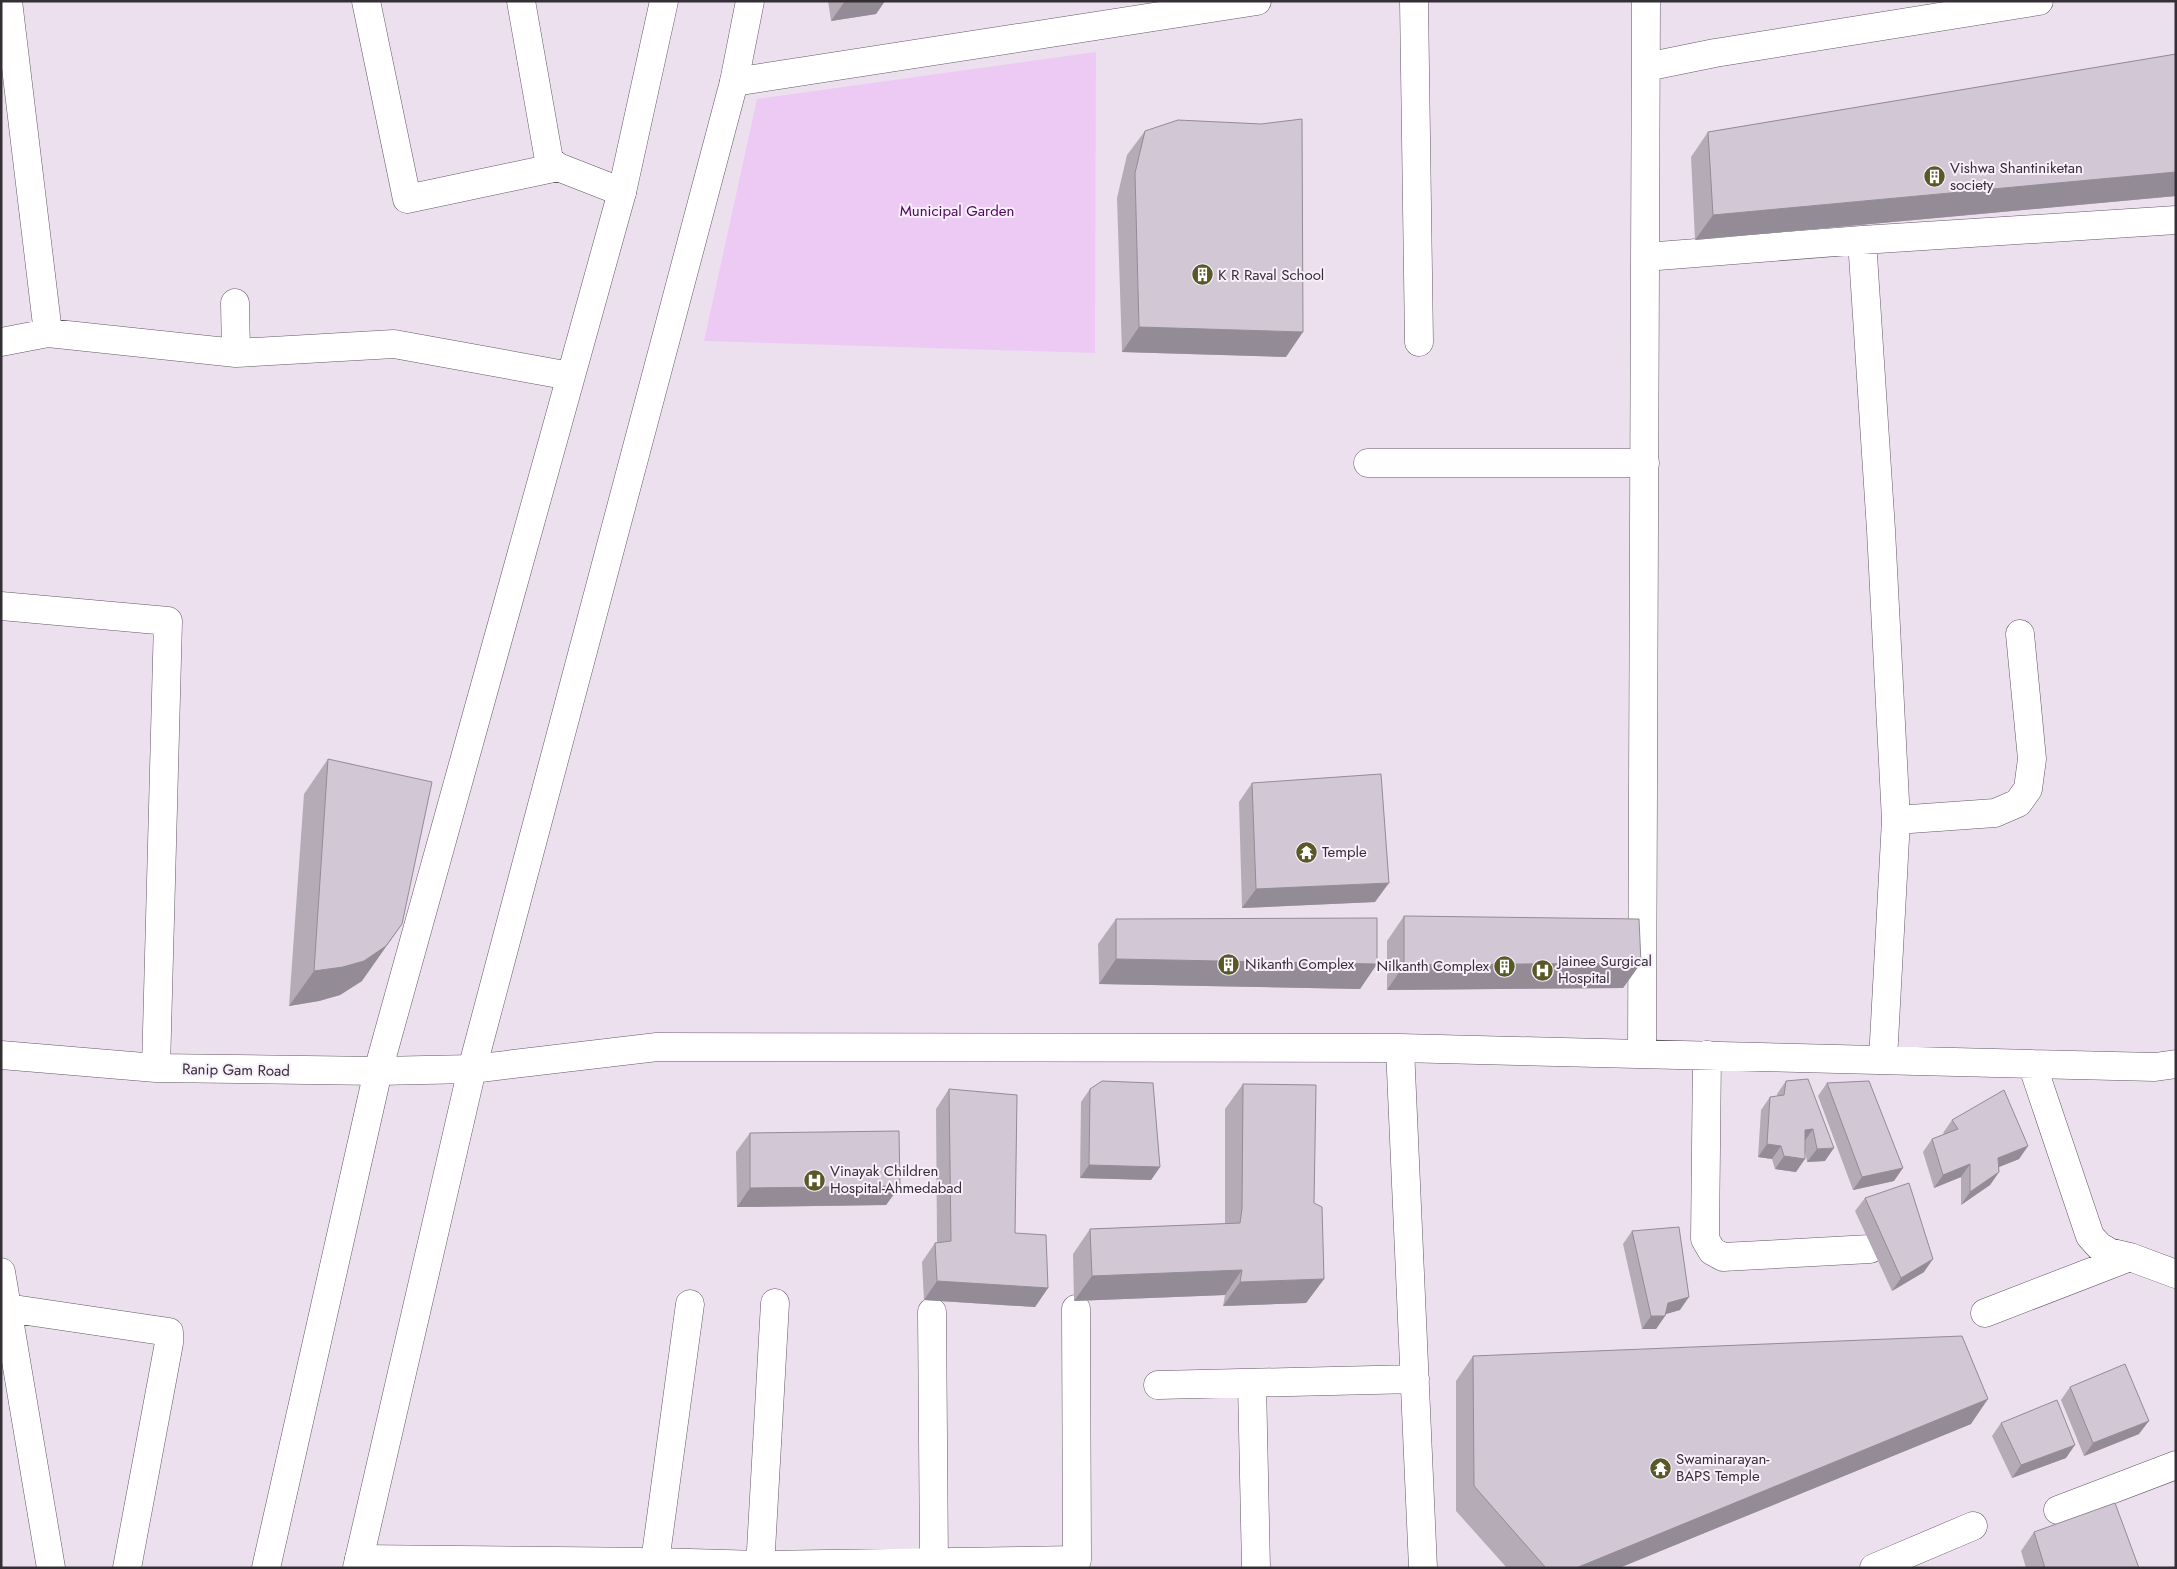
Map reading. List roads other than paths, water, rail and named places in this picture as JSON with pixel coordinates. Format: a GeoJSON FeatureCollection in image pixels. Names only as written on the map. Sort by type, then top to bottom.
{"type":"FeatureCollection","features":[{"type":"Feature","properties":{"kind":"street"},"geometry":{"type":"LineString","coordinates":[[8,1],[48,333]]}},
{"type":"Feature","properties":{"kind":"street"},"geometry":{"type":"LineString","coordinates":[[366,1],[407,199],[558,167]]}},
{"type":"Feature","properties":{"kind":"street"},"geometry":{"type":"LineString","coordinates":[[521,1],[549,160],[558,167],[622,192]]}},
{"type":"Feature","properties":{"kind":"street"},"geometry":{"type":"LineString","coordinates":[[266,1568],[378,1071],[622,192],[664,1]]}},
{"type":"Feature","properties":{"kind":"street"},"geometry":{"type":"LineString","coordinates":[[750,1],[734,82],[472,1069],[358,1563],[655,1562],[760,1566],[902,1566],[934,1563],[1053,1564],[1077,1560],[1076,1309]]}},
{"type":"Feature","properties":{"kind":"street"},"geometry":{"type":"LineString","coordinates":[[734,82],[1257,1]]}},
{"type":"Feature","properties":{"kind":"street"},"geometry":{"type":"LineString","coordinates":[[1414,1],[1419,342]]}},
{"type":"Feature","properties":{"kind":"street"},"geometry":{"type":"LineString","coordinates":[[1642,1054],[1646,1]]}},
{"type":"Feature","properties":{"kind":"street"},"geometry":{"type":"LineString","coordinates":[[1646,66],[1715,53],[2039,1]]}},
{"type":"Feature","properties":{"kind":"street"},"geometry":{"type":"LineString","coordinates":[[1645,257],[1862,240],[2176,220]]}},
{"type":"Feature","properties":{"kind":"street"},"geometry":{"type":"LineString","coordinates":[[1862,240],[1881,530],[1896,820],[1883,1060]]}},
{"type":"Feature","properties":{"kind":"street"},"geometry":{"type":"LineString","coordinates":[[235,303],[236,353]]}},
{"type":"Feature","properties":{"kind":"street"},"geometry":{"type":"LineString","coordinates":[[1,342],[48,333],[236,353],[394,344],[570,376]]}},
{"type":"Feature","properties":{"kind":"street"},"geometry":{"type":"LineString","coordinates":[[1368,463],[1645,463]]}},
{"type":"Feature","properties":{"kind":"street"},"geometry":{"type":"LineString","coordinates":[[1,606],[168,621],[156,1068]]}},
{"type":"Feature","properties":{"kind":"street"},"geometry":{"type":"LineString","coordinates":[[1896,820],[1995,813],[2018,803],[2028,789],[2032,760],[2020,634]]}},
{"type":"Feature","properties":{"kind":"street","name":"Ranip Gam Road"},"geometry":{"type":"LineString","coordinates":[[1,1055],[156,1068],[378,1071],[472,1069],[657,1047],[1400,1048],[2155,1067],[2176,1064]]}},
{"type":"Feature","properties":{"kind":"street"},"geometry":{"type":"LineString","coordinates":[[1400,1048],[1423,1568]]}},
{"type":"Feature","properties":{"kind":"street"},"geometry":{"type":"LineString","coordinates":[[1706,1056],[1705,1238],[1712,1251],[1723,1256],[1870,1249]]}},
{"type":"Feature","properties":{"kind":"street"},"geometry":{"type":"LineString","coordinates":[[2032,1064],[2090,1236],[2099,1246],[2109,1252],[2130,1257],[2176,1274]]}},
{"type":"Feature","properties":{"kind":"street"},"geometry":{"type":"LineString","coordinates":[[1985,1313],[2130,1257]]}},
{"type":"Feature","properties":{"kind":"street"},"geometry":{"type":"LineString","coordinates":[[1,1272],[51,1568]]}},
{"type":"Feature","properties":{"kind":"street"},"geometry":{"type":"LineString","coordinates":[[760,1566],[775,1303]]}},
{"type":"Feature","properties":{"kind":"street"},"geometry":{"type":"LineString","coordinates":[[655,1562],[690,1304]]}},
{"type":"Feature","properties":{"kind":"street"},"geometry":{"type":"LineString","coordinates":[[7,1308],[169,1332],[169,1344],[127,1568]]}},
{"type":"Feature","properties":{"kind":"street"},"geometry":{"type":"LineString","coordinates":[[932,1312],[934,1563]]}},
{"type":"Feature","properties":{"kind":"street"},"geometry":{"type":"LineString","coordinates":[[1158,1385],[1415,1378]]}},
{"type":"Feature","properties":{"kind":"street"},"geometry":{"type":"LineString","coordinates":[[1252,1383],[1256,1568]]}},
{"type":"Feature","properties":{"kind":"street"},"geometry":{"type":"LineString","coordinates":[[2058,1510],[2176,1465]]}},
{"type":"Feature","properties":{"kind":"street"},"geometry":{"type":"LineString","coordinates":[[1889,1565],[1973,1526]]}},
{"type":"Feature","properties":{"kind":"place","name":"Vishwa Shantiniketan society"},"geometry":{"type":"Point","coordinates":[1934,177]}},
{"type":"Feature","properties":{"kind":"place","name":"K R Raval School"},"geometry":{"type":"Point","coordinates":[1202,275]}},
{"type":"Feature","properties":{"kind":"place","name":"Temple"},"geometry":{"type":"Point","coordinates":[1306,852]}},
{"type":"Feature","properties":{"kind":"place","name":"Nikanth Complex"},"geometry":{"type":"Point","coordinates":[1229,964]}},
{"type":"Feature","properties":{"kind":"place","name":"Nilkanth Complex"},"geometry":{"type":"Point","coordinates":[1505,966]}},
{"type":"Feature","properties":{"kind":"place","name":"Jainee Surgical Hospital"},"geometry":{"type":"Point","coordinates":[1542,970]}},
{"type":"Feature","properties":{"kind":"place","name":"Vinayak Children Hospital-Ahmedabad"},"geometry":{"type":"Point","coordinates":[814,1180]}},
{"type":"Feature","properties":{"kind":"place","name":"Swaminarayan- BAPS Temple"},"geometry":{"type":"Point","coordinates":[1660,1468]}},
{"type":"Feature","properties":{"kind":"park label","name":"Municipal Garden"},"geometry":{"type":"Point","coordinates":[957,211]}}]}
